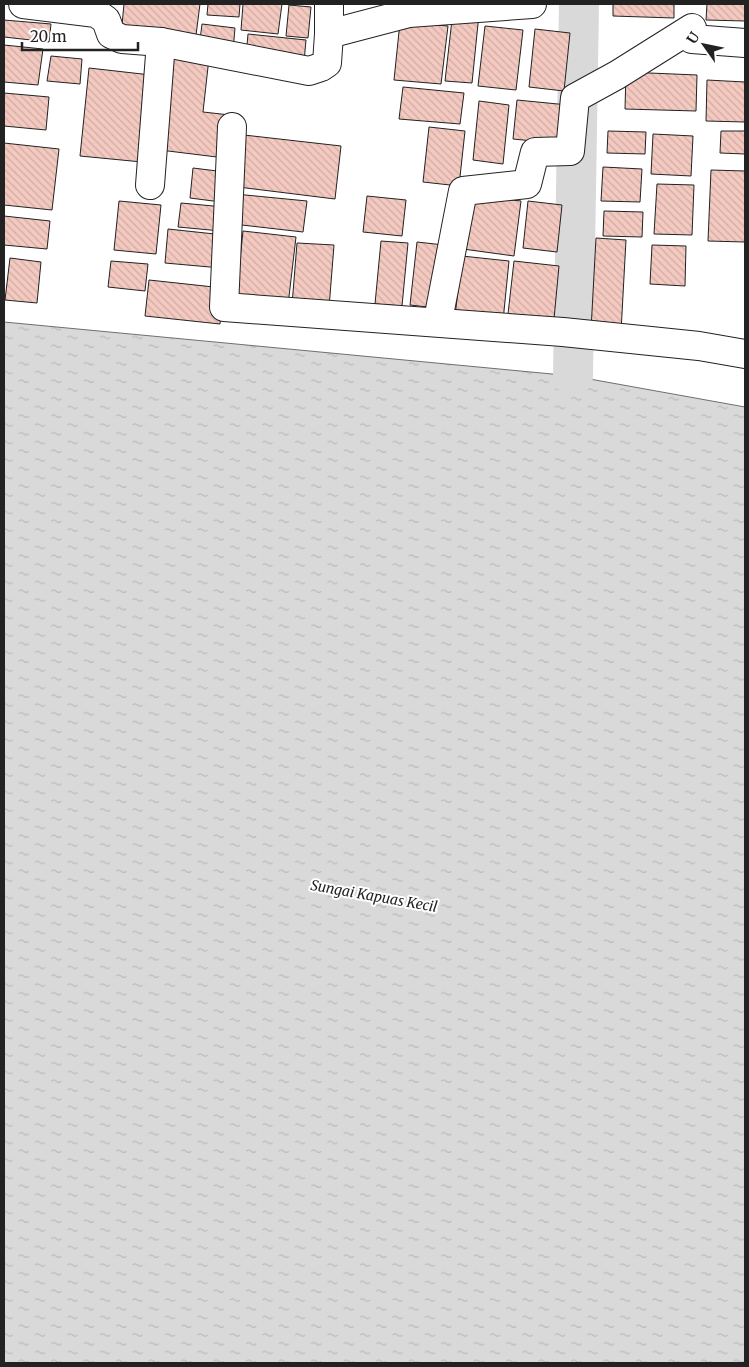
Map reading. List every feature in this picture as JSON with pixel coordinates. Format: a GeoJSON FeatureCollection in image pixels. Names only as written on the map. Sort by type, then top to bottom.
{"type":"FeatureCollection","features":[{"type":"Feature","properties":{"kind":"street"},"geometry":{"type":"LineString","coordinates":[[23,4],[96,13],[106,20],[111,34],[122,39],[161,42],[309,71],[322,68],[327,63],[329,34],[328,4]]}},
{"type":"Feature","properties":{"kind":"street"},"geometry":{"type":"LineString","coordinates":[[329,34],[410,13],[532,4]]}},
{"type":"Feature","properties":{"kind":"street"},"geometry":{"type":"LineString","coordinates":[[436,322],[439,315],[462,191],[528,184],[535,152],[570,150],[575,98],[692,31],[745,43]]}},
{"type":"Feature","properties":{"kind":"street"},"geometry":{"type":"LineString","coordinates":[[150,184],[161,42]]}},
{"type":"Feature","properties":{"kind":"street"},"geometry":{"type":"LineString","coordinates":[[232,127],[224,307],[563,332],[699,346],[745,354]]}},
{"type":"Feature","properties":{"kind":"water","name":"Sungai Kapuas Kecil"},"geometry":{"type":"Polygon","coordinates":[[[4,322],[573,376],[745,407],[745,1363],[4,1363],[4,322]]]}},
{"type":"Feature","properties":{"kind":"building"},"geometry":{"type":"Polygon","coordinates":[[[124,4],[200,4],[195,43],[121,35],[124,4]]]}},
{"type":"Feature","properties":{"kind":"building"},"geometry":{"type":"Polygon","coordinates":[[[208,4],[240,4],[239,17],[207,15],[208,4]]]}},
{"type":"Feature","properties":{"kind":"building"},"geometry":{"type":"Polygon","coordinates":[[[243,4],[282,4],[278,34],[241,30],[243,4]]]}},
{"type":"Feature","properties":{"kind":"building"},"geometry":{"type":"Polygon","coordinates":[[[613,4],[674,4],[674,18],[613,16],[613,4]]]}},
{"type":"Feature","properties":{"kind":"building"},"geometry":{"type":"Polygon","coordinates":[[[707,4],[745,4],[745,21],[706,20],[707,4]]]}},
{"type":"Feature","properties":{"kind":"building"},"geometry":{"type":"Polygon","coordinates":[[[289,5],[311,7],[308,38],[286,36],[289,5]]]}},
{"type":"Feature","properties":{"kind":"building"},"geometry":{"type":"Polygon","coordinates":[[[453,11],[479,14],[472,83],[445,81],[453,11]]]}},
{"type":"Feature","properties":{"kind":"building"},"geometry":{"type":"Polygon","coordinates":[[[4,20],[51,24],[49,42],[4,37],[4,20]]]}},
{"type":"Feature","properties":{"kind":"building"},"geometry":{"type":"Polygon","coordinates":[[[400,22],[448,26],[441,84],[394,80],[400,22]]]}},
{"type":"Feature","properties":{"kind":"building"},"geometry":{"type":"Polygon","coordinates":[[[202,24],[235,28],[233,51],[199,48],[202,24]]]}},
{"type":"Feature","properties":{"kind":"building"},"geometry":{"type":"Polygon","coordinates":[[[485,26],[523,30],[516,90],[478,86],[485,26]]]}},
{"type":"Feature","properties":{"kind":"building"},"geometry":{"type":"Polygon","coordinates":[[[535,29],[570,33],[564,91],[529,87],[535,29]]]}},
{"type":"Feature","properties":{"kind":"building"},"geometry":{"type":"Polygon","coordinates":[[[248,34],[306,40],[304,62],[246,56],[248,34]]]}},
{"type":"Feature","properties":{"kind":"building"},"geometry":{"type":"Polygon","coordinates":[[[4,45],[43,49],[38,85],[4,82],[4,45]]]}},
{"type":"Feature","properties":{"kind":"building"},"geometry":{"type":"Polygon","coordinates":[[[173,53],[209,58],[203,112],[230,115],[225,158],[160,150],[173,53]]]}},
{"type":"Feature","properties":{"kind":"building"},"geometry":{"type":"Polygon","coordinates":[[[51,56],[82,59],[80,84],[47,81],[51,56]]]}},
{"type":"Feature","properties":{"kind":"building"},"geometry":{"type":"Polygon","coordinates":[[[89,68],[151,75],[142,162],[80,156],[89,68]]]}},
{"type":"Feature","properties":{"kind":"building"},"geometry":{"type":"Polygon","coordinates":[[[626,72],[697,75],[696,111],[625,109],[626,72]]]}},
{"type":"Feature","properties":{"kind":"building"},"geometry":{"type":"Polygon","coordinates":[[[707,80],[745,82],[745,122],[706,121],[707,80]]]}},
{"type":"Feature","properties":{"kind":"building"},"geometry":{"type":"Polygon","coordinates":[[[403,87],[464,93],[460,124],[399,119],[403,87]]]}},
{"type":"Feature","properties":{"kind":"building"},"geometry":{"type":"Polygon","coordinates":[[[4,93],[49,97],[46,130],[4,126],[4,93]]]}},
{"type":"Feature","properties":{"kind":"building"},"geometry":{"type":"Polygon","coordinates":[[[517,100],[568,105],[564,144],[513,139],[517,100]]]}},
{"type":"Feature","properties":{"kind":"building"},"geometry":{"type":"Polygon","coordinates":[[[479,101],[509,105],[503,164],[473,160],[479,101]]]}},
{"type":"Feature","properties":{"kind":"building"},"geometry":{"type":"Polygon","coordinates":[[[429,127],[465,131],[459,186],[423,182],[429,127]]]}},
{"type":"Feature","properties":{"kind":"building"},"geometry":{"type":"Polygon","coordinates":[[[608,131],[646,132],[645,154],[607,153],[608,131]]]}},
{"type":"Feature","properties":{"kind":"building"},"geometry":{"type":"Polygon","coordinates":[[[721,131],[745,131],[745,154],[720,153],[721,131]]]}},
{"type":"Feature","properties":{"kind":"building"},"geometry":{"type":"Polygon","coordinates":[[[653,134],[693,136],[691,176],[651,174],[653,134]]]}},
{"type":"Feature","properties":{"kind":"building"},"geometry":{"type":"Polygon","coordinates":[[[244,135],[341,146],[335,199],[238,187],[244,135]]]}},
{"type":"Feature","properties":{"kind":"building"},"geometry":{"type":"Polygon","coordinates":[[[4,143],[59,149],[52,210],[4,205],[4,143]]]}},
{"type":"Feature","properties":{"kind":"building"},"geometry":{"type":"Polygon","coordinates":[[[603,167],[642,169],[640,202],[601,201],[603,167]]]}},
{"type":"Feature","properties":{"kind":"building"},"geometry":{"type":"Polygon","coordinates":[[[193,168],[225,172],[221,202],[190,198],[193,168]]]}},
{"type":"Feature","properties":{"kind":"building"},"geometry":{"type":"Polygon","coordinates":[[[711,170],[745,171],[745,242],[708,241],[711,170]]]}},
{"type":"Feature","properties":{"kind":"building"},"geometry":{"type":"Polygon","coordinates":[[[657,184],[694,185],[692,235],[654,234],[657,184]]]}},
{"type":"Feature","properties":{"kind":"building"},"geometry":{"type":"Polygon","coordinates":[[[235,194],[307,201],[303,232],[233,224],[235,194]]]}},
{"type":"Feature","properties":{"kind":"building"},"geometry":{"type":"Polygon","coordinates":[[[470,195],[521,201],[514,256],[463,249],[470,195]]]}},
{"type":"Feature","properties":{"kind":"building"},"geometry":{"type":"Polygon","coordinates":[[[367,196],[406,200],[402,236],[363,232],[367,196]]]}},
{"type":"Feature","properties":{"kind":"building"},"geometry":{"type":"Polygon","coordinates":[[[119,201],[161,205],[156,254],[114,250],[119,201]]]}},
{"type":"Feature","properties":{"kind":"building"},"geometry":{"type":"Polygon","coordinates":[[[528,201],[562,205],[557,252],[523,248],[528,201]]]}},
{"type":"Feature","properties":{"kind":"building"},"geometry":{"type":"Polygon","coordinates":[[[181,203],[224,207],[221,231],[178,227],[181,203]]]}},
{"type":"Feature","properties":{"kind":"building"},"geometry":{"type":"Polygon","coordinates":[[[604,211],[643,212],[642,237],[603,236],[604,211]]]}},
{"type":"Feature","properties":{"kind":"building"},"geometry":{"type":"Polygon","coordinates":[[[4,216],[50,221],[47,249],[4,245],[4,216]]]}},
{"type":"Feature","properties":{"kind":"building"},"geometry":{"type":"Polygon","coordinates":[[[168,229],[224,235],[221,268],[165,263],[168,229]]]}},
{"type":"Feature","properties":{"kind":"building"},"geometry":{"type":"Polygon","coordinates":[[[243,231],[296,237],[288,305],[236,300],[243,231]]]}},
{"type":"Feature","properties":{"kind":"building"},"geometry":{"type":"Polygon","coordinates":[[[596,238],[626,240],[621,332],[591,330],[596,238]]]}},
{"type":"Feature","properties":{"kind":"building"},"geometry":{"type":"Polygon","coordinates":[[[381,241],[408,243],[402,306],[375,304],[381,241]]]}},
{"type":"Feature","properties":{"kind":"building"},"geometry":{"type":"Polygon","coordinates":[[[417,242],[444,245],[437,308],[410,305],[417,242]]]}},
{"type":"Feature","properties":{"kind":"building"},"geometry":{"type":"Polygon","coordinates":[[[297,243],[334,245],[329,308],[292,305],[297,243]]]}},
{"type":"Feature","properties":{"kind":"building"},"geometry":{"type":"Polygon","coordinates":[[[652,245],[686,246],[685,286],[650,284],[652,245]]]}},
{"type":"Feature","properties":{"kind":"building"},"geometry":{"type":"Polygon","coordinates":[[[462,256],[509,261],[503,321],[455,316],[462,256]]]}},
{"type":"Feature","properties":{"kind":"building"},"geometry":{"type":"Polygon","coordinates":[[[10,258],[41,262],[37,303],[5,300],[10,258]]]}},
{"type":"Feature","properties":{"kind":"building"},"geometry":{"type":"Polygon","coordinates":[[[111,261],[148,264],[145,291],[108,287],[111,261]]]}},
{"type":"Feature","properties":{"kind":"building"},"geometry":{"type":"Polygon","coordinates":[[[514,261],[559,266],[554,319],[508,314],[514,261]]]}},
{"type":"Feature","properties":{"kind":"building"},"geometry":{"type":"Polygon","coordinates":[[[149,280],[223,288],[220,324],[145,316],[149,280]]]}},
{"type":"Feature","properties":{"kind":"waterway"},"geometry":{"type":"LineString","coordinates":[[573,376],[579,4]]}}]}
